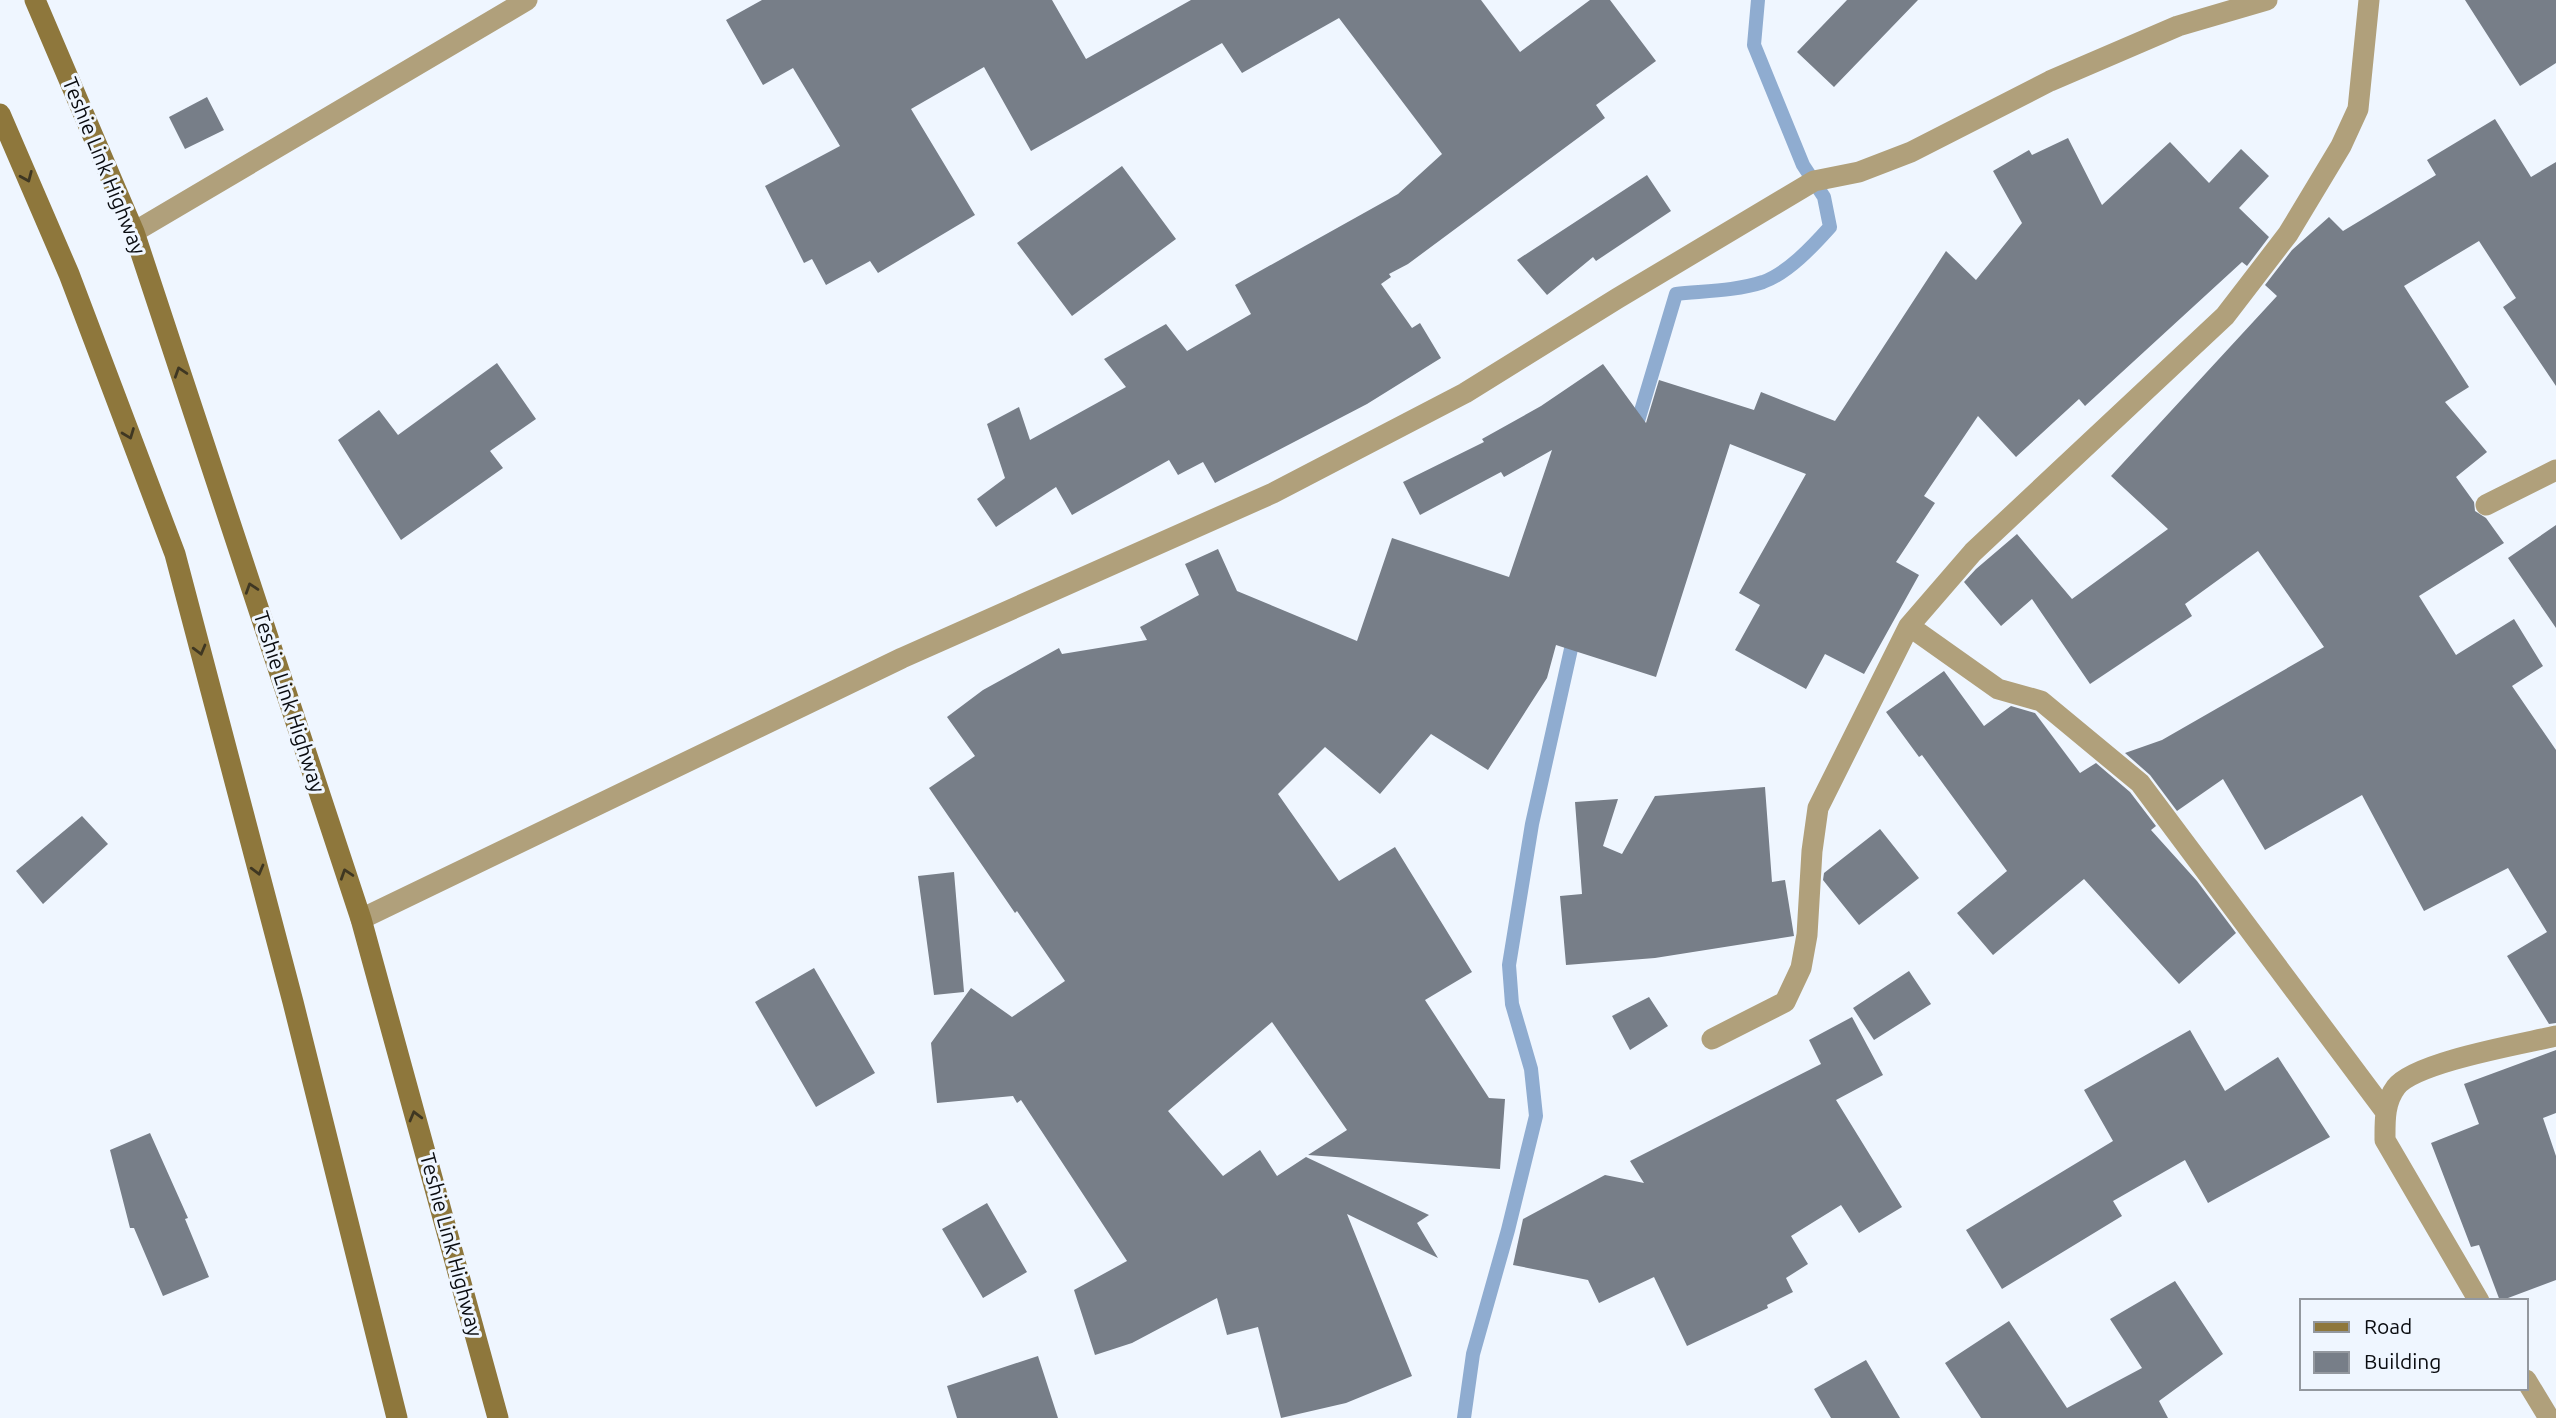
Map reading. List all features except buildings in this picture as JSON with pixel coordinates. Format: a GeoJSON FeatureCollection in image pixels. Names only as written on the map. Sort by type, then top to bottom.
{"type":"FeatureCollection","features":[{"type":"Feature","properties":{"kind":"main road","name":"Teshie Link Highway"},"geometry":{"type":"LineString","coordinates":[[35,0],[134,232],[361,919],[498,1418]]}},
{"type":"Feature","properties":{"kind":"main road"},"geometry":{"type":"LineString","coordinates":[[0,114],[69,274],[175,554],[293,1002],[397,1418]]}},
{"type":"Feature","properties":{"kind":"street"},"geometry":{"type":"LineString","coordinates":[[134,232],[527,0]]}},
{"type":"Feature","properties":{"kind":"street"},"geometry":{"type":"LineString","coordinates":[[361,919],[902,658],[1273,493],[1465,393],[1814,181],[1860,172],[1911,152],[2000,104],[2178,26],[2267,0]]}},
{"type":"Feature","properties":{"kind":"street"},"geometry":{"type":"LineString","coordinates":[[1712,1039],[1785,1002],[1801,968],[1807,935],[1812,851],[1818,808],[1909,626],[1973,552],[2216,325],[2288,234],[2341,146],[2358,108],[2369,0]]}},
{"type":"Feature","properties":{"kind":"street"},"geometry":{"type":"LineString","coordinates":[[2486,505],[2556,470]]}},
{"type":"Feature","properties":{"kind":"street"},"geometry":{"type":"LineString","coordinates":[[1909,626],[1998,689],[2040,701],[2140,783],[2385,1111]]}},
{"type":"Feature","properties":{"kind":"street"},"geometry":{"type":"LineString","coordinates":[[2479,1299],[2385,1140],[2385,1111],[2396,1086],[2433,1065],[2556,1036]]}},
{"type":"Feature","properties":{"kind":"street"},"geometry":{"type":"LineString","coordinates":[[2528,1383],[2549,1418]]}},
{"type":"Feature","properties":{"kind":"waterway"},"geometry":{"type":"LineString","coordinates":[[1635,431],[1676,294],[1731,289],[1763,282],[1791,266],[1830,227],[1824,197],[1803,165],[1754,45],[1758,0]]}},
{"type":"Feature","properties":{"kind":"waterway"},"geometry":{"type":"LineString","coordinates":[[1464,1418],[1473,1354],[1508,1230],[1536,1116],[1531,1069],[1512,1004],[1509,965],[1532,824],[1575,631]]}}]}
